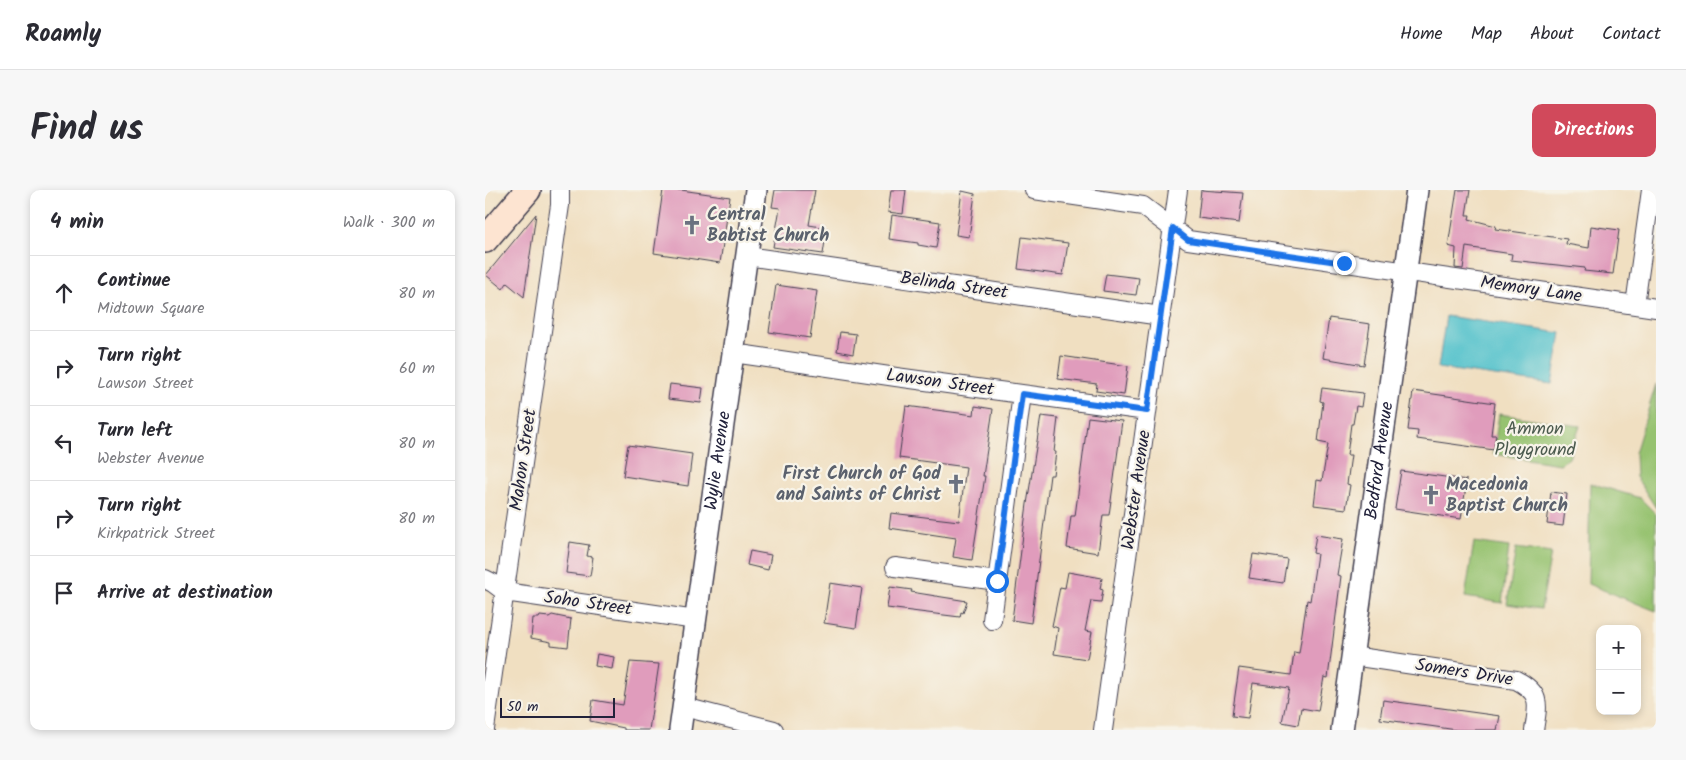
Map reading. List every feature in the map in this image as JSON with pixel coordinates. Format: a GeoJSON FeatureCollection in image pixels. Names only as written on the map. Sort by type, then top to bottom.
{"type":"FeatureCollection","features":[{"type":"Feature","properties":{"kind":"main road"},"geometry":{"type":"LineString","coordinates":[[485,240],[528,190]]}},
{"type":"Feature","properties":{"kind":"street","name":"Mahon Street"},"geometry":{"type":"LineString","coordinates":[[485,729],[560,205],[560,190]]}},
{"type":"Feature","properties":{"kind":"street","name":"Wylie Avenue"},"geometry":{"type":"LineString","coordinates":[[680,730],[756,190]]}},
{"type":"Feature","properties":{"kind":"street","name":"Memory Lane"},"geometry":{"type":"LineString","coordinates":[[1034,190],[1143,206],[1188,240],[1656,308]]}},
{"type":"Feature","properties":{"kind":"street","name":"Webster Avenue"},"geometry":{"type":"LineString","coordinates":[[1103,730],[1178,190]]}},
{"type":"Feature","properties":{"kind":"street","name":"Bedford Avenue"},"geometry":{"type":"LineString","coordinates":[[1342,730],[1417,190]]}},
{"type":"Feature","properties":{"kind":"street"},"geometry":{"type":"LineString","coordinates":[[1635,305],[1651,190]]}},
{"type":"Feature","properties":{"kind":"street","name":"Belinda Street"},"geometry":{"type":"LineString","coordinates":[[747,256],[1161,316]]}},
{"type":"Feature","properties":{"kind":"street","name":"Lawson Street"},"geometry":{"type":"LineString","coordinates":[[733,353],[1147,411]]}},
{"type":"Feature","properties":{"kind":"street"},"geometry":{"type":"LineString","coordinates":[[992,620],[1022,394]]}},
{"type":"Feature","properties":{"kind":"street"},"geometry":{"type":"LineString","coordinates":[[895,567],[997,581]]}},
{"type":"Feature","properties":{"kind":"street","name":"Soho Street"},"geometry":{"type":"LineString","coordinates":[[485,579],[493,582],[505,592],[696,620]]}},
{"type":"Feature","properties":{"kind":"street","name":"Somers Drive"},"geometry":{"type":"LineString","coordinates":[[1353,656],[1516,680],[1528,686],[1538,703],[1534,730]]}},
{"type":"Feature","properties":{"kind":"street"},"geometry":{"type":"LineString","coordinates":[[683,707],[774,730]]}},
{"type":"Feature","properties":{"kind":"green space"},"geometry":{"type":"Polygon","coordinates":[[[1656,384],[1656,508],[1636,477],[1635,453],[1656,384]]]}},
{"type":"Feature","properties":{"kind":"green space","name":"Ammon Playground"},"geometry":{"type":"Polygon","coordinates":[[[1499,414],[1580,426],[1569,458],[1560,464],[1493,454],[1499,414]]]}},
{"type":"Feature","properties":{"kind":"green space"},"geometry":{"type":"Polygon","coordinates":[[[1590,483],[1640,498],[1656,514],[1656,611],[1588,584],[1590,483]]]}},
{"type":"Feature","properties":{"kind":"green space"},"geometry":{"type":"Polygon","coordinates":[[[1474,542],[1509,547],[1502,603],[1465,597],[1474,542]]]}},
{"type":"Feature","properties":{"kind":"green space"},"geometry":{"type":"Polygon","coordinates":[[[1516,548],[1551,553],[1541,609],[1507,604],[1516,548]]]}},
{"type":"Feature","properties":{"kind":"water"},"geometry":{"type":"Polygon","coordinates":[[[1446,316],[1561,333],[1552,384],[1438,368],[1446,316]]]}},
{"type":"Feature","properties":{"kind":"building","name":"Central Babtist Church"},"geometry":{"type":"Polygon","coordinates":[[[663,190],[681,190],[730,197],[720,263],[654,253],[663,190]]]}},
{"type":"Feature","properties":{"kind":"building"},"geometry":{"type":"Polygon","coordinates":[[[775,190],[815,190],[809,225],[827,228],[823,254],[773,247],[780,208],[772,207],[775,190]]]}},
{"type":"Feature","properties":{"kind":"building"},"geometry":{"type":"Polygon","coordinates":[[[891,190],[906,190],[903,214],[888,212],[891,190]]]}},
{"type":"Feature","properties":{"kind":"building"},"geometry":{"type":"Polygon","coordinates":[[[1201,190],[1243,193],[1239,223],[1198,218],[1201,190]]]}},
{"type":"Feature","properties":{"kind":"building"},"geometry":{"type":"Polygon","coordinates":[[[1457,190],[1470,190],[1466,215],[1470,215],[1469,219],[1496,226],[1495,229],[1567,239],[1566,244],[1589,248],[1591,226],[1619,230],[1613,274],[1584,271],[1585,268],[1511,260],[1512,254],[1466,247],[1463,269],[1455,268],[1456,248],[1448,246],[1457,190]]]}},
{"type":"Feature","properties":{"kind":"building"},"geometry":{"type":"Polygon","coordinates":[[[962,191],[975,194],[969,237],[956,235],[962,191]]]}},
{"type":"Feature","properties":{"kind":"building"},"geometry":{"type":"Polygon","coordinates":[[[536,214],[524,297],[507,283],[503,289],[486,275],[536,214]]]}},
{"type":"Feature","properties":{"kind":"building"},"geometry":{"type":"Polygon","coordinates":[[[892,215],[940,222],[936,248],[918,245],[918,243],[889,239],[892,215]]]}},
{"type":"Feature","properties":{"kind":"building"},"geometry":{"type":"Polygon","coordinates":[[[1022,237],[1068,243],[1063,275],[1018,269],[1022,237]]]}},
{"type":"Feature","properties":{"kind":"building"},"geometry":{"type":"Polygon","coordinates":[[[1106,274],[1139,278],[1136,295],[1103,291],[1106,274]]]}},
{"type":"Feature","properties":{"kind":"building"},"geometry":{"type":"Polygon","coordinates":[[[776,285],[817,291],[810,338],[769,332],[776,285]]]}},
{"type":"Feature","properties":{"kind":"building"},"geometry":{"type":"Polygon","coordinates":[[[1329,318],[1370,324],[1364,365],[1323,358],[1329,318]]]}},
{"type":"Feature","properties":{"kind":"building"},"geometry":{"type":"Polygon","coordinates":[[[840,332],[856,334],[853,354],[837,351],[840,332]]]}},
{"type":"Feature","properties":{"kind":"building"},"geometry":{"type":"Polygon","coordinates":[[[1061,356],[1128,366],[1124,395],[1096,391],[1097,384],[1058,379],[1061,356]]]}},
{"type":"Feature","properties":{"kind":"building"},"geometry":{"type":"Polygon","coordinates":[[[670,384],[703,388],[701,403],[668,399],[670,384]]]}},
{"type":"Feature","properties":{"kind":"building"},"geometry":{"type":"Polygon","coordinates":[[[1322,388],[1363,393],[1361,407],[1356,406],[1353,424],[1351,424],[1347,455],[1351,455],[1347,484],[1350,485],[1346,509],[1314,505],[1317,480],[1322,481],[1328,444],[1318,442],[1323,402],[1320,401],[1322,388]]]}},
{"type":"Feature","properties":{"kind":"building"},"geometry":{"type":"Polygon","coordinates":[[[1413,391],[1495,403],[1491,435],[1496,435],[1494,450],[1417,439],[1418,431],[1408,430],[1413,391]]]}},
{"type":"Feature","properties":{"kind":"building"},"geometry":{"type":"Polygon","coordinates":[[[906,406],[974,415],[975,406],[993,409],[972,560],[953,557],[956,538],[889,528],[891,513],[959,521],[966,467],[899,458],[906,406]]]}},
{"type":"Feature","properties":{"kind":"building"},"geometry":{"type":"Polygon","coordinates":[[[1041,416],[1058,418],[1053,475],[1050,475],[1031,623],[1012,620],[1041,416]]]}},
{"type":"Feature","properties":{"kind":"building"},"geometry":{"type":"Polygon","coordinates":[[[1088,417],[1122,421],[1109,515],[1103,515],[1098,553],[1067,548],[1071,516],[1075,516],[1088,417]]]}},
{"type":"Feature","properties":{"kind":"building"},"geometry":{"type":"Polygon","coordinates":[[[628,445],[692,454],[688,486],[623,476],[628,445]]]}},
{"type":"Feature","properties":{"kind":"building","name":"Macedonia Baptist Church"},"geometry":{"type":"Polygon","coordinates":[[[1401,471],[1467,480],[1461,519],[1395,509],[1401,471]]]}},
{"type":"Feature","properties":{"kind":"building"},"geometry":{"type":"Polygon","coordinates":[[[1551,492],[1567,494],[1563,526],[1547,524],[1551,492]]]}},
{"type":"Feature","properties":{"kind":"building"},"geometry":{"type":"Polygon","coordinates":[[[1316,535],[1343,539],[1337,575],[1341,576],[1328,678],[1324,677],[1318,711],[1301,708],[1298,725],[1282,722],[1289,688],[1253,683],[1248,718],[1232,716],[1239,668],[1291,675],[1294,652],[1299,653],[1307,600],[1310,601],[1317,554],[1313,553],[1316,535]]]}},
{"type":"Feature","properties":{"kind":"building"},"geometry":{"type":"Polygon","coordinates":[[[570,542],[589,545],[587,556],[593,557],[590,576],[566,573],[570,542]]]}},
{"type":"Feature","properties":{"kind":"building"},"geometry":{"type":"Polygon","coordinates":[[[750,551],[771,555],[768,570],[747,565],[750,551]]]}},
{"type":"Feature","properties":{"kind":"building"},"geometry":{"type":"Polygon","coordinates":[[[1253,554],[1287,559],[1283,583],[1249,578],[1253,554]]]}},
{"type":"Feature","properties":{"kind":"building"},"geometry":{"type":"Polygon","coordinates":[[[1068,572],[1102,578],[1100,589],[1103,590],[1101,602],[1091,601],[1085,631],[1092,632],[1087,659],[1054,654],[1058,628],[1052,626],[1060,587],[1065,588],[1068,572]]]}},
{"type":"Feature","properties":{"kind":"building"},"geometry":{"type":"Polygon","coordinates":[[[830,583],[862,588],[856,628],[824,623],[830,583]]]}},
{"type":"Feature","properties":{"kind":"building"},"geometry":{"type":"Polygon","coordinates":[[[890,587],[967,601],[960,617],[887,608],[890,587]]]}},
{"type":"Feature","properties":{"kind":"building"},"geometry":{"type":"Polygon","coordinates":[[[552,615],[571,619],[568,647],[551,645],[551,642],[531,638],[533,618],[539,618],[540,616],[549,617],[552,615]]]}},
{"type":"Feature","properties":{"kind":"building"},"geometry":{"type":"Polygon","coordinates":[[[597,654],[614,657],[612,669],[595,666],[597,654]]]}},
{"type":"Feature","properties":{"kind":"building"},"geometry":{"type":"Polygon","coordinates":[[[630,662],[659,664],[649,730],[624,730],[624,728],[590,721],[593,700],[623,705],[630,662]]]}},
{"type":"Feature","properties":{"kind":"building"},"geometry":{"type":"Polygon","coordinates":[[[1383,700],[1500,716],[1497,730],[1457,730],[1380,719],[1383,700]]]}},
{"type":"Feature","properties":{"kind":"place","name":"Central Babtist Church"},"geometry":{"type":"Point","coordinates":[692,225]}},
{"type":"Feature","properties":{"kind":"place","name":"First Church of God and Saints of Christ"},"geometry":{"type":"Point","coordinates":[956,484]}},
{"type":"Feature","properties":{"kind":"place","name":"Macedonia Baptist Church"},"geometry":{"type":"Point","coordinates":[1431,495]}},
{"type":"Feature","properties":{"kind":"route"},"geometry":{"type":"LineString","coordinates":[[997,581],[1022,394],[1147,411],[1173,228],[1188,240],[1344,263]]}}]}
